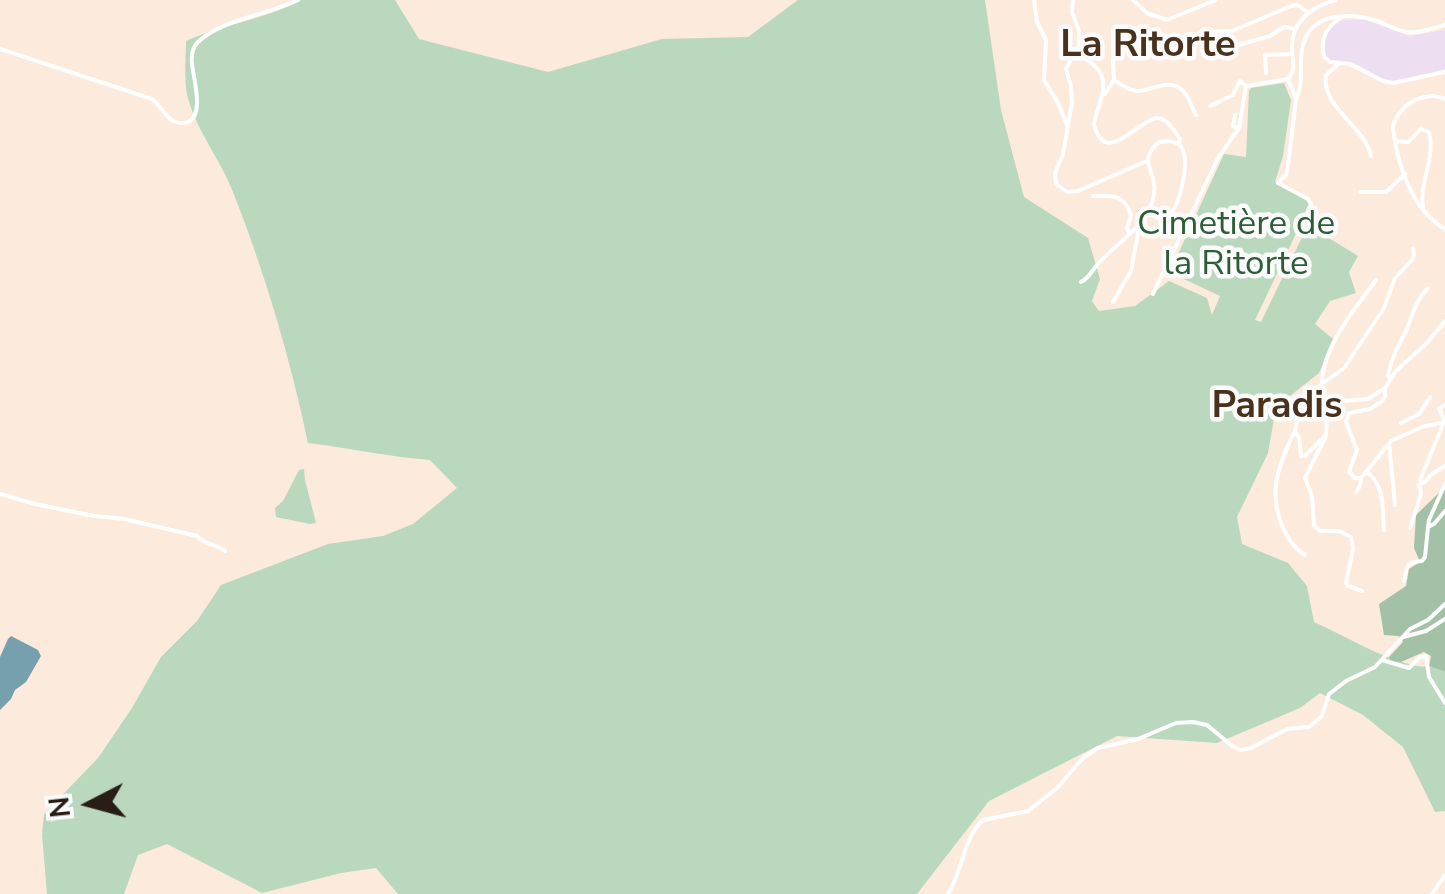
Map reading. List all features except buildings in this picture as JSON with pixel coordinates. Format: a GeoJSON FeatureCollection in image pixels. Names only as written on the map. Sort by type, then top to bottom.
{"type":"FeatureCollection","features":[{"type":"Feature","properties":{"kind":"street"},"geometry":{"type":"LineString","coordinates":[[0,50],[152,99],[175,122],[187,122],[196,113],[194,46],[218,30],[298,0]]}},
{"type":"Feature","properties":{"kind":"street"},"geometry":{"type":"LineString","coordinates":[[1034,0],[1036,22],[1046,40],[1044,80],[1068,127]]}},
{"type":"Feature","properties":{"kind":"street"},"geometry":{"type":"LineString","coordinates":[[1073,0],[1072,12],[1079,31],[1078,56]]}},
{"type":"Feature","properties":{"kind":"street"},"geometry":{"type":"LineString","coordinates":[[1133,0],[1147,13],[1167,20],[1216,0]]}},
{"type":"Feature","properties":{"kind":"street"},"geometry":{"type":"LineString","coordinates":[[1210,106],[1233,95],[1240,81],[1246,86],[1288,79],[1294,70],[1295,29],[1307,12],[1335,0]]}},
{"type":"Feature","properties":{"kind":"street"},"geometry":{"type":"LineString","coordinates":[[1187,40],[1202,32],[1232,30],[1291,6],[1298,5],[1307,12]]}},
{"type":"Feature","properties":{"kind":"street"},"geometry":{"type":"LineString","coordinates":[[1340,17],[1326,30],[1322,47],[1327,60],[1354,66],[1392,84],[1445,72]]}},
{"type":"Feature","properties":{"kind":"street"},"geometry":{"type":"LineString","coordinates":[[1300,229],[1311,204],[1278,183],[1286,176],[1288,166],[1305,38],[1322,20],[1340,17],[1371,19],[1408,32],[1445,25]]}},
{"type":"Feature","properties":{"kind":"street"},"geometry":{"type":"LineString","coordinates":[[1228,48],[1284,28],[1295,29]]}},
{"type":"Feature","properties":{"kind":"street"},"geometry":{"type":"LineString","coordinates":[[1266,72],[1265,55],[1292,54]]}},
{"type":"Feature","properties":{"kind":"street"},"geometry":{"type":"LineString","coordinates":[[1078,56],[1066,70],[1072,94],[1056,184],[1061,190],[1091,188],[1147,161]]}},
{"type":"Feature","properties":{"kind":"street"},"geometry":{"type":"LineString","coordinates":[[1078,56],[1099,71],[1103,98]]}},
{"type":"Feature","properties":{"kind":"street"},"geometry":{"type":"LineString","coordinates":[[1113,60],[1114,80],[1094,124],[1098,137],[1118,142],[1151,120],[1162,118],[1168,122],[1180,139],[1184,174],[1172,220],[1176,226],[1186,224]]}},
{"type":"Feature","properties":{"kind":"street"},"geometry":{"type":"LineString","coordinates":[[1340,63],[1326,76],[1326,91],[1363,137],[1371,156]]}},
{"type":"Feature","properties":{"kind":"street"},"geometry":{"type":"LineString","coordinates":[[1288,79],[1296,99]]}},
{"type":"Feature","properties":{"kind":"street"},"geometry":{"type":"LineString","coordinates":[[1114,80],[1140,92],[1168,84],[1175,86],[1183,91],[1196,115]]}},
{"type":"Feature","properties":{"kind":"street"},"geometry":{"type":"LineString","coordinates":[[1153,294],[1218,158],[1240,128],[1246,86]]}},
{"type":"Feature","properties":{"kind":"street"},"geometry":{"type":"LineString","coordinates":[[1445,99],[1429,95],[1400,112],[1393,124],[1412,192],[1434,222],[1445,229]]}},
{"type":"Feature","properties":{"kind":"street"},"geometry":{"type":"LineString","coordinates":[[1235,115],[1233,126],[1240,128]]}},
{"type":"Feature","properties":{"kind":"street"},"geometry":{"type":"LineString","coordinates":[[1395,141],[1408,142],[1421,129],[1430,132],[1432,149],[1421,194],[1423,209]]}},
{"type":"Feature","properties":{"kind":"street"},"geometry":{"type":"LineString","coordinates":[[1081,282],[1141,222],[1152,204],[1156,180],[1147,161],[1150,150],[1165,140],[1179,144]]}},
{"type":"Feature","properties":{"kind":"street"},"geometry":{"type":"LineString","coordinates":[[1360,192],[1386,192],[1405,174]]}},
{"type":"Feature","properties":{"kind":"street"},"geometry":{"type":"LineString","coordinates":[[1093,196],[1114,195],[1126,203],[1131,216],[1129,234]]}},
{"type":"Feature","properties":{"kind":"street"},"geometry":{"type":"LineString","coordinates":[[1113,302],[1131,271],[1141,222]]}},
{"type":"Feature","properties":{"kind":"street"},"geometry":{"type":"LineString","coordinates":[[1305,554],[1284,531],[1276,496],[1279,471],[1295,432],[1298,413],[1307,395],[1341,372],[1363,341],[1384,308],[1395,278],[1412,260],[1412,249]]}},
{"type":"Feature","properties":{"kind":"street"},"geometry":{"type":"LineString","coordinates":[[1322,383],[1332,349],[1376,280]]}},
{"type":"Feature","properties":{"kind":"street"},"geometry":{"type":"LineString","coordinates":[[1391,379],[1388,376],[1393,357],[1415,306],[1428,288]]}},
{"type":"Feature","properties":{"kind":"street"},"geometry":{"type":"LineString","coordinates":[[1361,478],[1349,472],[1357,450],[1346,418],[1352,411],[1378,405],[1401,365],[1445,322]]}},
{"type":"Feature","properties":{"kind":"street"},"geometry":{"type":"LineString","coordinates":[[1362,591],[1346,583],[1352,539],[1343,532],[1316,528],[1305,478],[1326,435],[1327,415],[1332,406],[1364,400],[1386,388]]}},
{"type":"Feature","properties":{"kind":"street"},"geometry":{"type":"LineString","coordinates":[[1418,429],[1416,419],[1430,397]]}},
{"type":"Feature","properties":{"kind":"street"},"geometry":{"type":"LineString","coordinates":[[1410,528],[1421,494],[1420,480],[1445,422],[1442,406]]}},
{"type":"Feature","properties":{"kind":"street"},"geometry":{"type":"LineString","coordinates":[[1401,423],[1419,414]]}},
{"type":"Feature","properties":{"kind":"street"},"geometry":{"type":"LineString","coordinates":[[1356,492],[1361,478],[1389,443],[1445,422]]}},
{"type":"Feature","properties":{"kind":"street"},"geometry":{"type":"LineString","coordinates":[[1295,432],[1303,456],[1326,435]]}},
{"type":"Feature","properties":{"kind":"street"},"geometry":{"type":"LineString","coordinates":[[1438,436],[1445,434]]}},
{"type":"Feature","properties":{"kind":"street"},"geometry":{"type":"LineString","coordinates":[[1389,443],[1395,505]]}},
{"type":"Feature","properties":{"kind":"street"},"geometry":{"type":"LineString","coordinates":[[1422,482],[1445,466]]}},
{"type":"Feature","properties":{"kind":"street"},"geometry":{"type":"LineString","coordinates":[[1367,472],[1381,489],[1384,530]]}},
{"type":"Feature","properties":{"kind":"street"},"geometry":{"type":"LineString","coordinates":[[1404,581],[1408,563],[1425,557],[1429,520],[1445,484]]}},
{"type":"Feature","properties":{"kind":"street"},"geometry":{"type":"LineString","coordinates":[[0,494],[197,536],[225,551]]}},
{"type":"Feature","properties":{"kind":"street"},"geometry":{"type":"LineString","coordinates":[[1428,527],[1445,512]]}},
{"type":"Feature","properties":{"kind":"street"},"geometry":{"type":"LineString","coordinates":[[948,894],[968,840],[979,824],[1028,811],[1098,748],[1138,739],[1176,723],[1194,722],[1212,728],[1235,748],[1252,748],[1287,729],[1306,728],[1324,711],[1327,696],[1346,681],[1372,669],[1410,629],[1428,620],[1445,604]]}},
{"type":"Feature","properties":{"kind":"street"},"geometry":{"type":"LineString","coordinates":[[1402,637],[1426,631],[1445,619]]}},
{"type":"Feature","properties":{"kind":"street"},"geometry":{"type":"LineString","coordinates":[[1382,660],[1410,668],[1420,656],[1426,656],[1430,677],[1445,704]]}},
{"type":"Feature","properties":{"kind":"street"},"geometry":{"type":"LineString","coordinates":[[1432,894],[1445,874]]}},
{"type":"Feature","properties":{"kind":"shaded area"},"geometry":{"type":"Polygon","coordinates":[[[1343,20],[1366,20],[1410,36],[1445,30],[1445,69],[1393,82],[1355,63],[1331,61],[1324,51],[1325,37],[1332,26],[1343,20]]]}},
{"type":"Feature","properties":{"kind":"green space","name":"Cimetière de la Ritorte"},"geometry":{"type":"Polygon","coordinates":[[[301,0],[395,0],[419,39],[548,72],[662,39],[748,37],[798,0],[985,0],[1001,110],[1024,197],[1088,238],[1100,279],[1092,301],[1099,311],[1135,306],[1169,281],[1207,298],[1212,315],[1220,296],[1168,276],[1224,154],[1246,157],[1249,91],[1284,83],[1291,100],[1275,182],[1310,204],[1255,320],[1261,322],[1308,225],[1358,256],[1349,272],[1356,293],[1330,301],[1315,324],[1333,339],[1319,373],[1276,407],[1268,453],[1237,517],[1242,544],[1288,563],[1307,586],[1314,622],[1399,661],[1420,666],[1445,665],[1445,811],[1435,812],[1403,747],[1363,715],[1320,693],[1300,708],[1217,743],[1117,736],[989,801],[917,894],[398,894],[376,868],[262,893],[167,844],[138,855],[124,894],[47,894],[44,814],[98,758],[161,657],[197,621],[221,585],[328,544],[383,536],[413,524],[457,488],[430,460],[308,443],[256,253],[228,181],[189,102],[186,41],[301,0]]]}},
{"type":"Feature","properties":{"kind":"green space"},"geometry":{"type":"Polygon","coordinates":[[[304,469],[316,523],[276,517],[275,508],[283,501],[299,470],[304,469]]]}},
{"type":"Feature","properties":{"kind":"green space"},"geometry":{"type":"Polygon","coordinates":[[[1445,487],[1444,671],[1429,666],[1431,656],[1424,652],[1401,662],[1391,661],[1389,657],[1403,642],[1399,636],[1384,635],[1379,604],[1406,586],[1409,569],[1420,562],[1414,548],[1416,515],[1445,487]]]}},
{"type":"Feature","properties":{"kind":"water"},"geometry":{"type":"Polygon","coordinates":[[[11,636],[38,650],[41,656],[26,682],[0,710],[0,657],[11,636]]]}},
{"type":"Feature","properties":{"kind":"district","name":"La Ritorte"},"geometry":{"type":"Point","coordinates":[1148,47]}},
{"type":"Feature","properties":{"kind":"district","name":"Paradis"},"geometry":{"type":"Point","coordinates":[1277,408]}}]}
